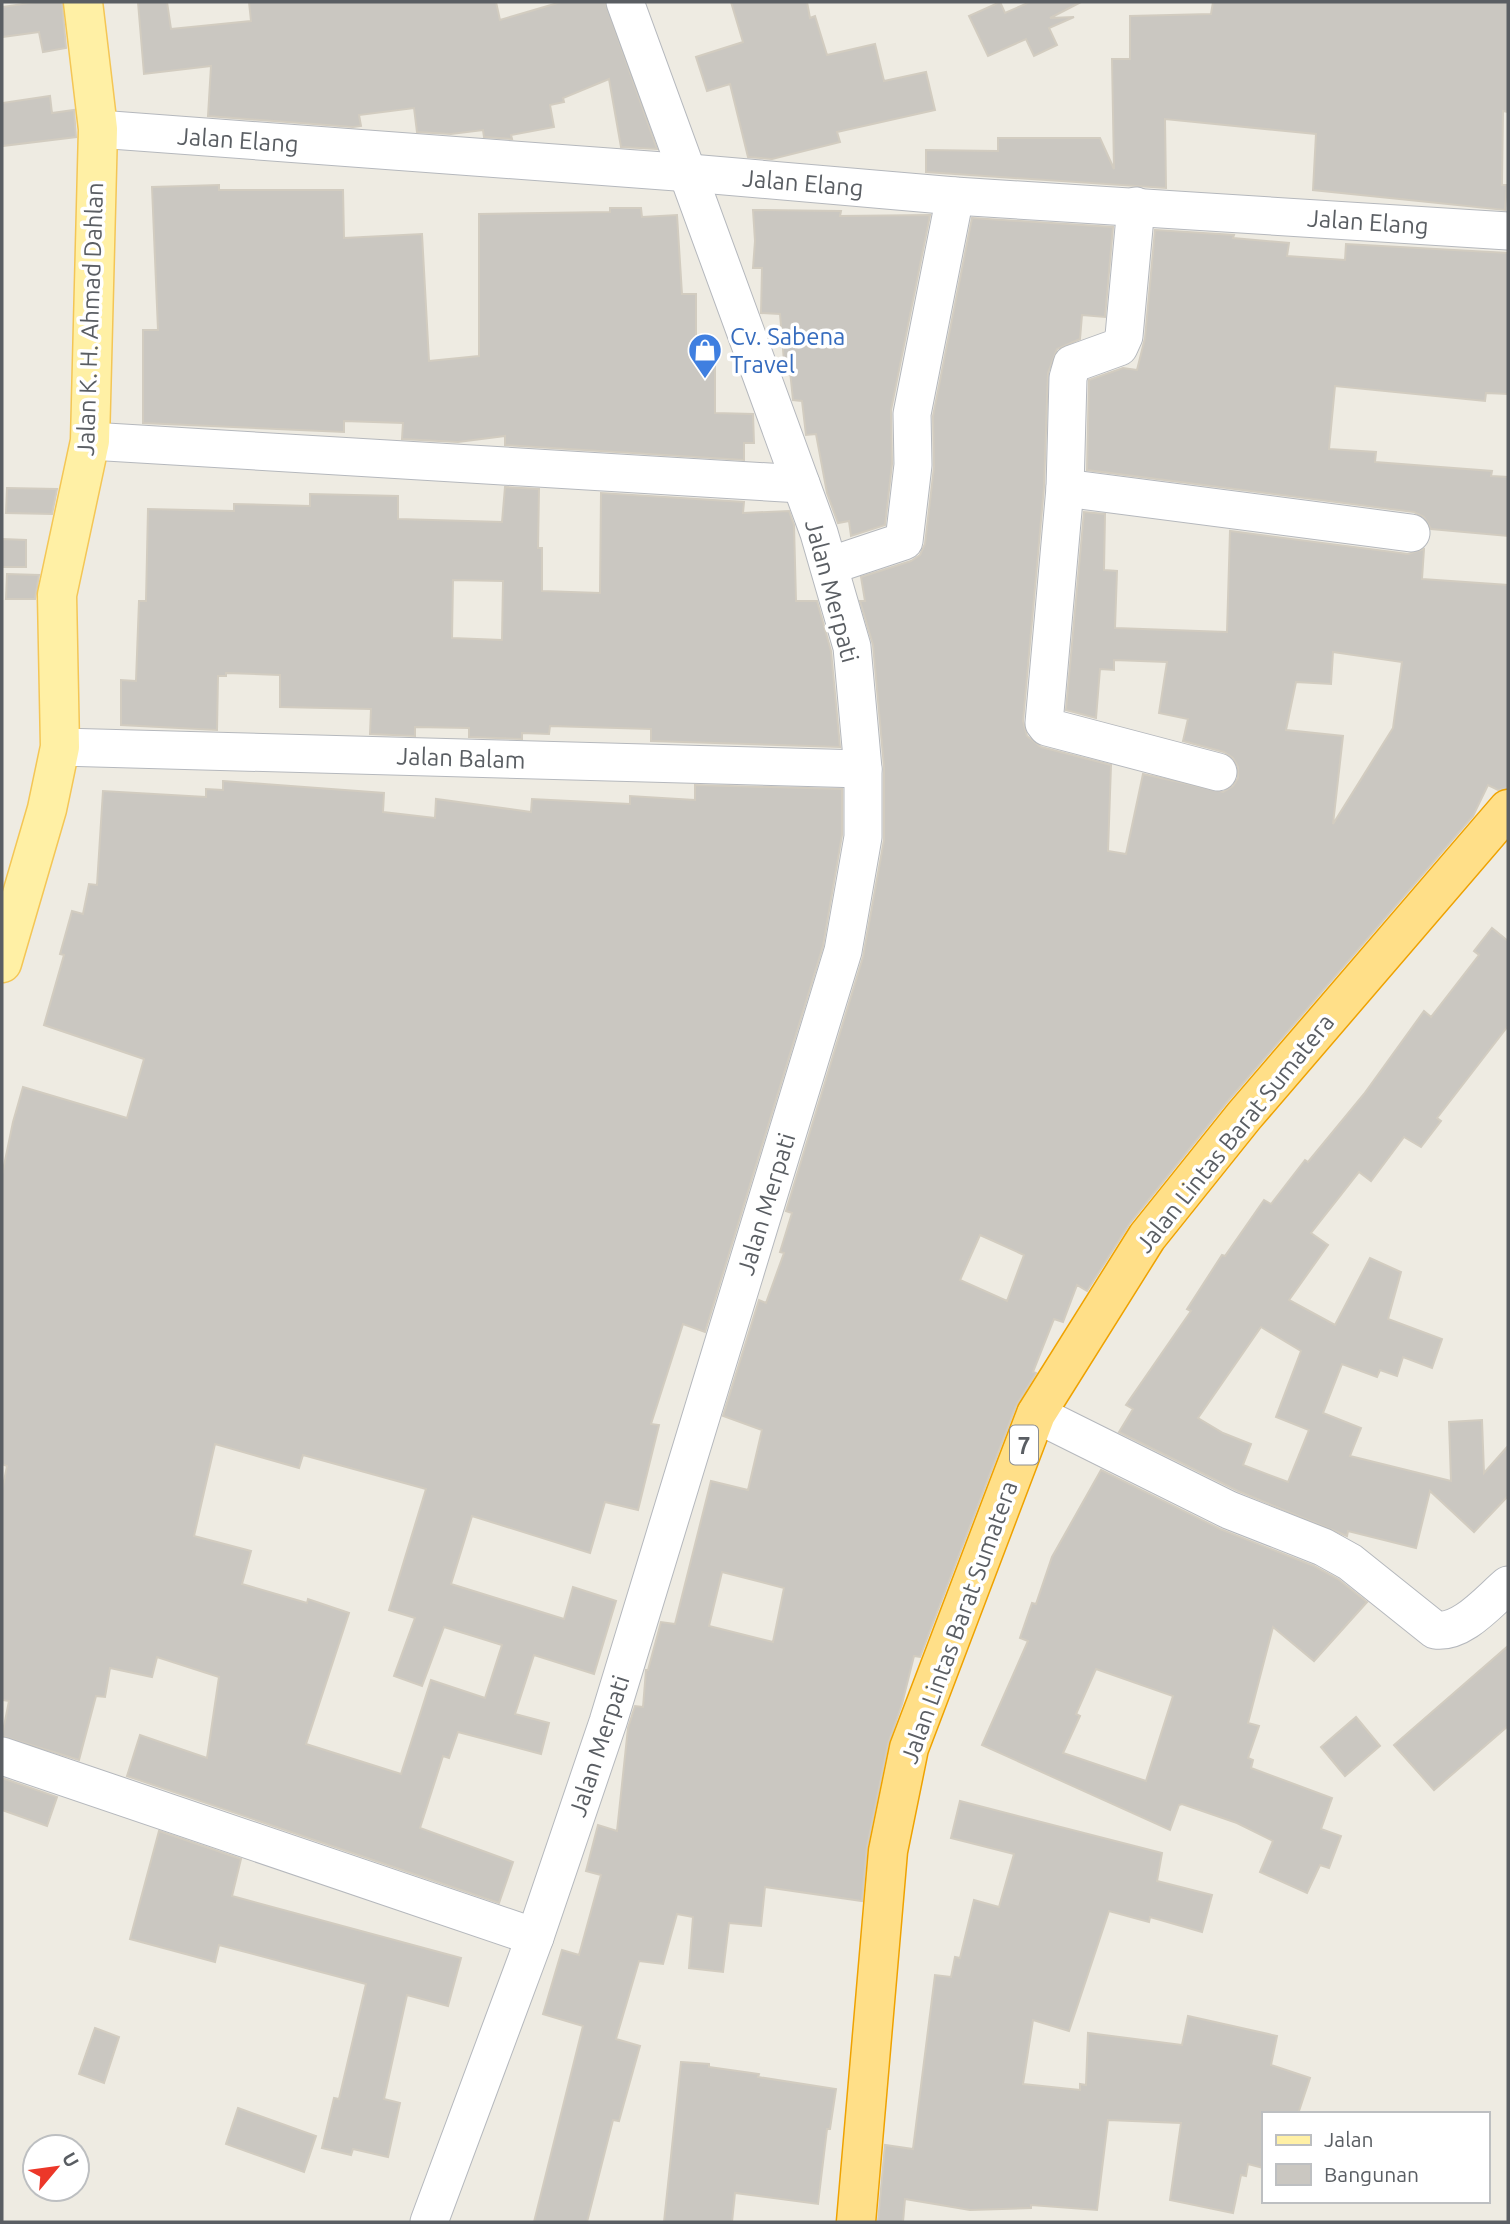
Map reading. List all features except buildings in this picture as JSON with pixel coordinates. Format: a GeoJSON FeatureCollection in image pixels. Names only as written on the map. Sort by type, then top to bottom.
{"type":"FeatureCollection","features":[{"type":"Feature","properties":{"kind":"highway","name":"Jalan Lintas Barat Sumatera"},"geometry":{"type":"LineString","coordinates":[[856,2222],[888,1851],[909,1748],[1036,1414],[1147,1237],[1244,1116],[1508,809]]}},
{"type":"Feature","properties":{"kind":"main road","name":"Jalan K. H. Ahmad Dahlan"},"geometry":{"type":"LineString","coordinates":[[2,963],[47,809],[60,747],[57,595],[90,441],[98,129],[83,2]]}},
{"type":"Feature","properties":{"kind":"street","name":"Jalan Merpati"},"geometry":{"type":"LineString","coordinates":[[429,2222],[535,1937],[608,1722],[843,951],[863,837],[863,769],[852,647],[829,566],[690,173],[625,2]]}},
{"type":"Feature","properties":{"kind":"street","name":"Jalan Elang"},"geometry":{"type":"LineString","coordinates":[[98,129],[690,173],[955,196],[1508,231]]}},
{"type":"Feature","properties":{"kind":"street"},"geometry":{"type":"LineString","coordinates":[[829,566],[904,541],[913,465],[912,414],[955,196]]}},
{"type":"Feature","properties":{"kind":"street"},"geometry":{"type":"LineString","coordinates":[[1136,206],[1124,336],[1119,347],[1072,364],[1068,378],[1065,488],[1045,723],[1047,727],[1218,772]]}},
{"type":"Feature","properties":{"kind":"street"},"geometry":{"type":"LineString","coordinates":[[90,441],[801,484]]}},
{"type":"Feature","properties":{"kind":"street"},"geometry":{"type":"LineString","coordinates":[[1065,488],[1410,533]]}},
{"type":"Feature","properties":{"kind":"street","name":"Jalan Balam"},"geometry":{"type":"LineString","coordinates":[[60,747],[863,769]]}},
{"type":"Feature","properties":{"kind":"street"},"geometry":{"type":"LineString","coordinates":[[1036,1414],[1229,1510],[1323,1547],[1350,1562],[1436,1630],[1445,1631],[1458,1626],[1508,1585]]}},
{"type":"Feature","properties":{"kind":"street"},"geometry":{"type":"LineString","coordinates":[[2,1756],[535,1937]]}},
{"type":"Feature","properties":{"kind":"place","name":"Cv. Sabena Travel"},"geometry":{"type":"Point","coordinates":[705,380]}}]}
